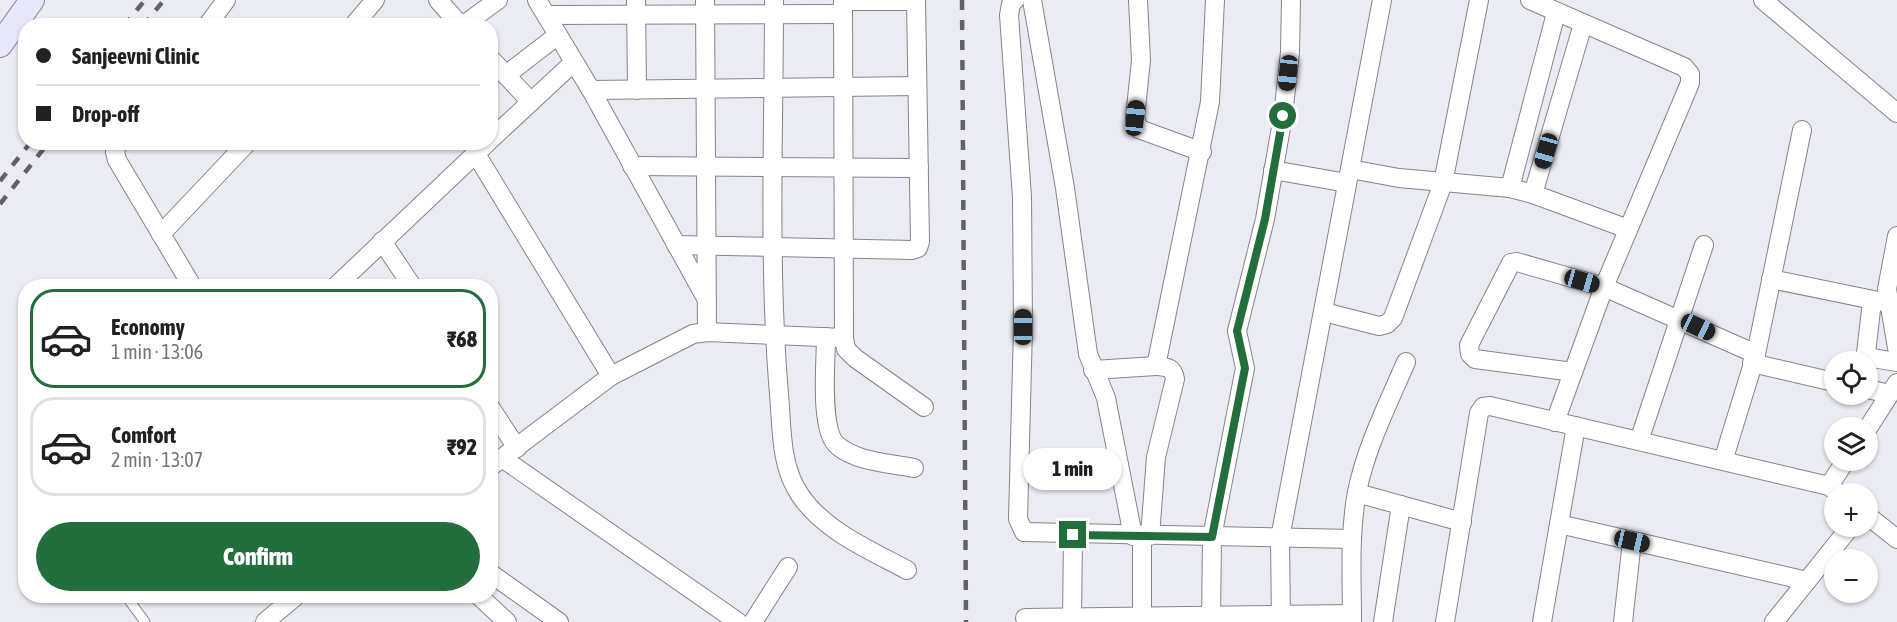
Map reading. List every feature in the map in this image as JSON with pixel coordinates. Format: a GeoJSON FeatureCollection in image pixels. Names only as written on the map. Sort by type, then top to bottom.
{"type":"FeatureCollection","features":[{"type":"Feature","properties":{"kind":"street"},"geometry":{"type":"LineString","coordinates":[[19,18],[32,0]]}},
{"type":"Feature","properties":{"kind":"street"},"geometry":{"type":"LineString","coordinates":[[213,18],[226,0]]}},
{"type":"Feature","properties":{"kind":"street"},"geometry":{"type":"LineString","coordinates":[[360,18],[375,0]]}},
{"type":"Feature","properties":{"kind":"street"},"geometry":{"type":"LineString","coordinates":[[438,0],[455,18]]}},
{"type":"Feature","properties":{"kind":"street"},"geometry":{"type":"LineString","coordinates":[[473,18],[498,0]]}},
{"type":"Feature","properties":{"kind":"street"},"geometry":{"type":"LineString","coordinates":[[676,245],[918,248],[920,242],[916,0],[774,7],[553,8],[558,35],[591,90],[632,166],[676,245],[707,300]]}},
{"type":"Feature","properties":{"kind":"street"},"geometry":{"type":"LineString","coordinates":[[1016,0],[1011,4],[1008,15],[1022,197],[1023,327],[1017,519],[1024,532],[1073,535],[1352,540]]}},
{"type":"Feature","properties":{"kind":"street"},"geometry":{"type":"LineString","coordinates":[[1032,0],[1065,188],[1088,354],[1106,398],[1142,536]]}},
{"type":"Feature","properties":{"kind":"street"},"geometry":{"type":"LineString","coordinates":[[1138,0],[1141,60],[1135,118],[1139,129],[1202,152]]}},
{"type":"Feature","properties":{"kind":"street"},"geometry":{"type":"LineString","coordinates":[[1156,366],[1202,152],[1210,102],[1215,0]]}},
{"type":"Feature","properties":{"kind":"street"},"geometry":{"type":"LineString","coordinates":[[1211,619],[1212,537],[1245,368],[1237,331],[1265,219],[1273,170],[1290,52],[1291,0]]}},
{"type":"Feature","properties":{"kind":"street"},"geometry":{"type":"LineString","coordinates":[[1281,618],[1280,538],[1382,0]]}},
{"type":"Feature","properties":{"kind":"street"},"geometry":{"type":"LineString","coordinates":[[1324,312],[1379,326],[1387,324],[1393,318],[1443,183],[1479,0]]}},
{"type":"Feature","properties":{"kind":"street"},"geometry":{"type":"LineString","coordinates":[[1530,0],[1684,67],[1690,74],[1690,83],[1604,287],[1555,422]]}},
{"type":"Feature","properties":{"kind":"street"},"geometry":{"type":"LineString","coordinates":[[1763,0],[1897,113]]}},
{"type":"Feature","properties":{"kind":"street"},"geometry":{"type":"LineString","coordinates":[[843,5],[844,248],[826,422],[830,438],[837,446],[852,454],[914,468]]}},
{"type":"Feature","properties":{"kind":"street"},"geometry":{"type":"LineString","coordinates":[[706,7],[707,332]]}},
{"type":"Feature","properties":{"kind":"street"},"geometry":{"type":"LineString","coordinates":[[774,7],[774,335],[785,461],[791,480],[801,497],[822,518],[851,539],[907,570]]}},
{"type":"Feature","properties":{"kind":"street"},"geometry":{"type":"LineString","coordinates":[[636,8],[637,90]]}},
{"type":"Feature","properties":{"kind":"street"},"geometry":{"type":"LineString","coordinates":[[1510,188],[1556,13]]}},
{"type":"Feature","properties":{"kind":"street"},"geometry":{"type":"LineString","coordinates":[[0,45],[18,20]]}},
{"type":"Feature","properties":{"kind":"street"},"geometry":{"type":"LineString","coordinates":[[1533,194],[1583,24]]}},
{"type":"Feature","properties":{"kind":"street"},"geometry":{"type":"LineString","coordinates":[[506,75],[558,35]]}},
{"type":"Feature","properties":{"kind":"street"},"geometry":{"type":"LineString","coordinates":[[498,134],[574,62]]}},
{"type":"Feature","properties":{"kind":"street"},"geometry":{"type":"LineString","coordinates":[[498,66],[531,102]]}},
{"type":"Feature","properties":{"kind":"street"},"geometry":{"type":"LineString","coordinates":[[591,90],[918,86]]}},
{"type":"Feature","properties":{"kind":"street"},"geometry":{"type":"LineString","coordinates":[[1723,461],[1754,358],[1802,130]]}},
{"type":"Feature","properties":{"kind":"street"},"geometry":{"type":"LineString","coordinates":[[116,150],[117,160],[188,279]]}},
{"type":"Feature","properties":{"kind":"street"},"geometry":{"type":"LineString","coordinates":[[161,234],[240,150]]}},
{"type":"Feature","properties":{"kind":"street"},"geometry":{"type":"LineString","coordinates":[[343,279],[481,150]]}},
{"type":"Feature","properties":{"kind":"street"},"geometry":{"type":"LineString","coordinates":[[487,150],[611,376]]}},
{"type":"Feature","properties":{"kind":"street"},"geometry":{"type":"LineString","coordinates":[[632,166],[919,168]]}},
{"type":"Feature","properties":{"kind":"street"},"geometry":{"type":"LineString","coordinates":[[1273,170],[1510,188],[1533,194],[1628,230]]}},
{"type":"Feature","properties":{"kind":"street"},"geometry":{"type":"LineString","coordinates":[[1868,351],[1880,302],[1887,289],[1897,236]]}},
{"type":"Feature","properties":{"kind":"street"},"geometry":{"type":"LineString","coordinates":[[382,241],[407,279]]}},
{"type":"Feature","properties":{"kind":"street"},"geometry":{"type":"LineString","coordinates":[[1639,441],[1704,245]]}},
{"type":"Feature","properties":{"kind":"street"},"geometry":{"type":"LineString","coordinates":[[1573,372],[1475,359],[1470,354],[1469,345],[1511,263],[1517,262],[1604,287],[1679,318],[1754,358],[1824,379]]}},
{"type":"Feature","properties":{"kind":"street"},"geometry":{"type":"LineString","coordinates":[[1771,279],[1880,302]]}},
{"type":"Feature","properties":{"kind":"street"},"geometry":{"type":"LineString","coordinates":[[1880,302],[1897,348]]}},
{"type":"Feature","properties":{"kind":"street"},"geometry":{"type":"LineString","coordinates":[[503,457],[611,376],[680,339],[707,332],[835,338],[855,358],[924,407]]}},
{"type":"Feature","properties":{"kind":"street"},"geometry":{"type":"LineString","coordinates":[[1878,360],[1897,362]]}},
{"type":"Feature","properties":{"kind":"street"},"geometry":{"type":"LineString","coordinates":[[1025,618],[1072,620],[1352,618],[1352,540],[1357,493],[1365,462],[1406,362]]}},
{"type":"Feature","properties":{"kind":"street"},"geometry":{"type":"LineString","coordinates":[[1093,370],[1156,366],[1168,367],[1174,372],[1175,379],[1156,457],[1142,536],[1142,619]]}},
{"type":"Feature","properties":{"kind":"street"},"geometry":{"type":"LineString","coordinates":[[1875,417],[1893,389]]}},
{"type":"Feature","properties":{"kind":"street"},"geometry":{"type":"LineString","coordinates":[[1445,622],[1479,413],[1483,407],[1576,426],[1824,487]]}},
{"type":"Feature","properties":{"kind":"street"},"geometry":{"type":"LineString","coordinates":[[1542,622],[1576,426]]}},
{"type":"Feature","properties":{"kind":"street"},"geometry":{"type":"LineString","coordinates":[[498,438],[503,457],[738,622]]}},
{"type":"Feature","properties":{"kind":"street"},"geometry":{"type":"LineString","coordinates":[[1357,493],[1462,522]]}},
{"type":"Feature","properties":{"kind":"street"},"geometry":{"type":"LineString","coordinates":[[1383,622],[1401,505]]}},
{"type":"Feature","properties":{"kind":"street"},"geometry":{"type":"LineString","coordinates":[[1559,524],[1807,581]]}},
{"type":"Feature","properties":{"kind":"street"},"geometry":{"type":"LineString","coordinates":[[1878,524],[1897,539]]}},
{"type":"Feature","properties":{"kind":"street"},"geometry":{"type":"LineString","coordinates":[[1072,620],[1073,535]]}},
{"type":"Feature","properties":{"kind":"street"},"geometry":{"type":"LineString","coordinates":[[1774,622],[1842,537]]}},
{"type":"Feature","properties":{"kind":"street"},"geometry":{"type":"LineString","coordinates":[[1623,622],[1632,541]]}},
{"type":"Feature","properties":{"kind":"street"},"geometry":{"type":"LineString","coordinates":[[753,622],[788,567]]}},
{"type":"Feature","properties":{"kind":"street"},"geometry":{"type":"LineString","coordinates":[[498,579],[559,622]]}},
{"type":"Feature","properties":{"kind":"street"},"geometry":{"type":"LineString","coordinates":[[265,622],[288,603]]}},
{"type":"Feature","properties":{"kind":"street"},"geometry":{"type":"LineString","coordinates":[[486,603],[507,622]]}},
{"type":"Feature","properties":{"kind":"lane"},"geometry":{"type":"LineString","coordinates":[[131,603],[145,622]]}},
{"type":"Feature","properties":{"kind":"railway"},"geometry":{"type":"LineString","coordinates":[[130,18],[145,0]]}},
{"type":"Feature","properties":{"kind":"railway"},"geometry":{"type":"LineString","coordinates":[[149,18],[164,0]]}},
{"type":"Feature","properties":{"kind":"railway"},"geometry":{"type":"LineString","coordinates":[[962,0],[966,622]]}},
{"type":"Feature","properties":{"kind":"railway"},"geometry":{"type":"LineString","coordinates":[[0,181],[25,150]]}},
{"type":"Feature","properties":{"kind":"railway"},"geometry":{"type":"LineString","coordinates":[[0,204],[43,150]]}},
{"type":"Feature","properties":{"kind":"route"},"geometry":{"type":"LineString","coordinates":[[1073,535],[1212,537],[1245,368],[1237,331],[1265,219],[1283,116]]}}]}
